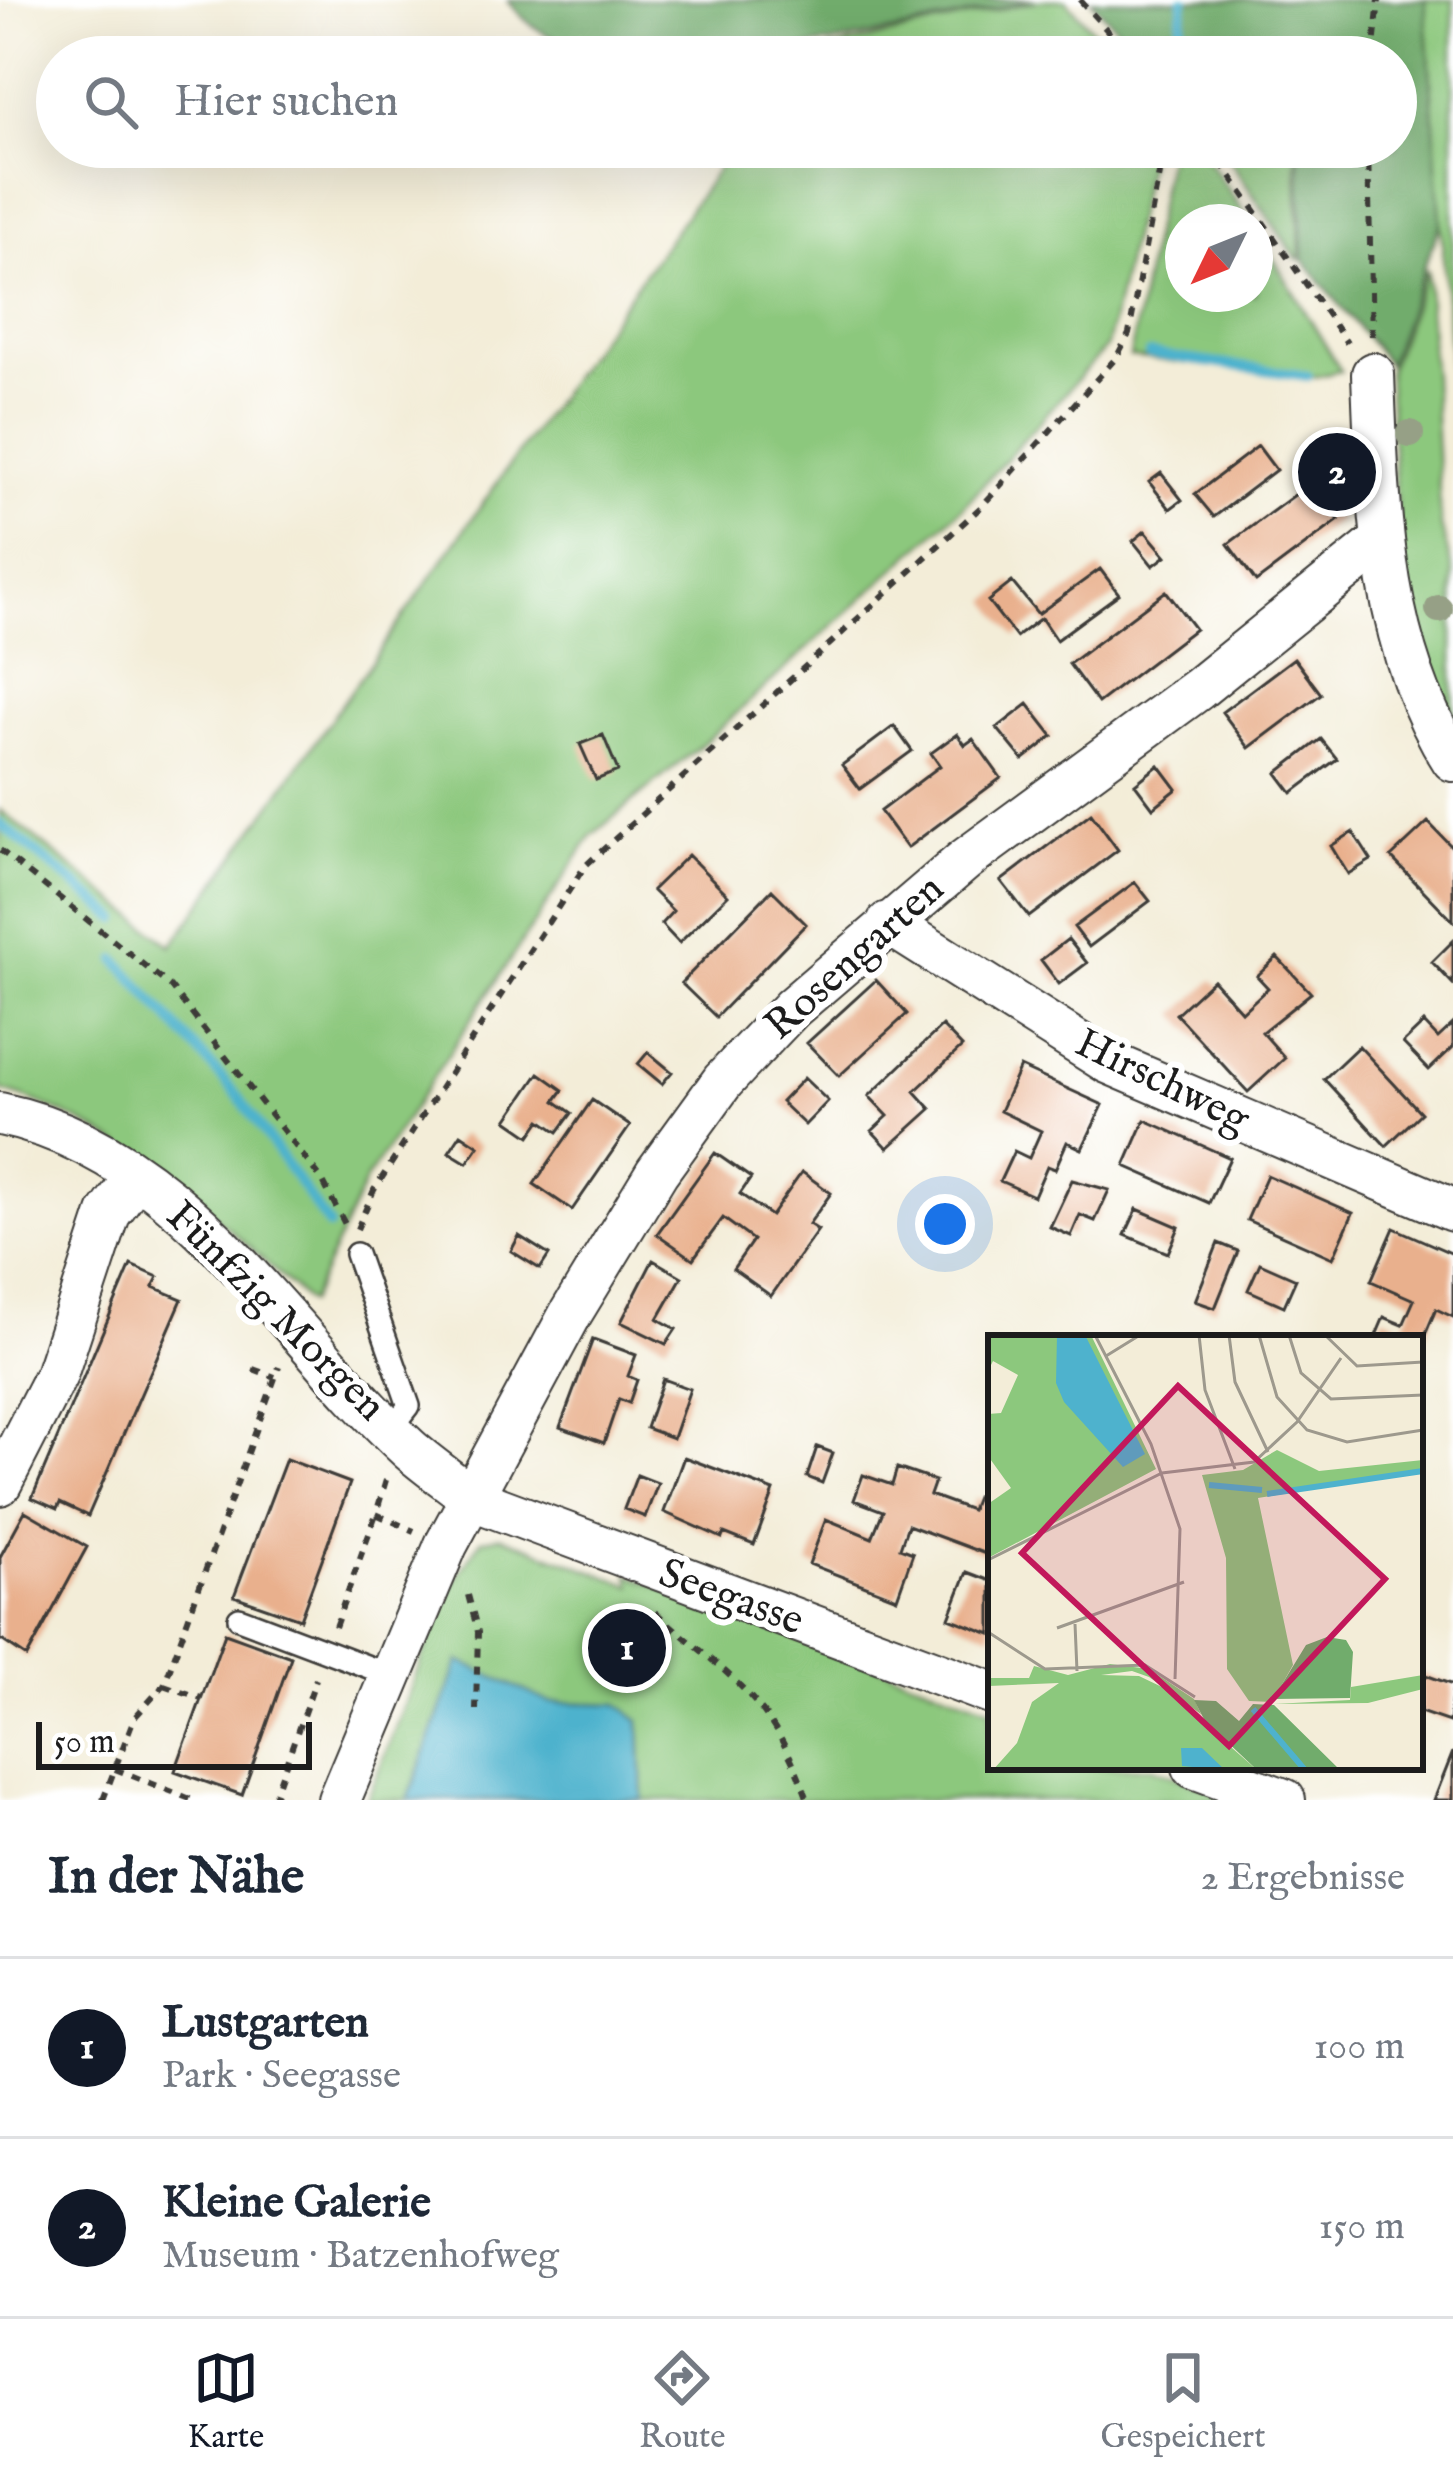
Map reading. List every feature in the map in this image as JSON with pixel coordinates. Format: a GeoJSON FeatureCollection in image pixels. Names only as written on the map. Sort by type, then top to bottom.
{"type":"FeatureCollection","features":[{"type":"Feature","properties":{"kind":"street"},"geometry":{"type":"LineString","coordinates":[[1372,374],[1379,543],[1400,633],[1453,760]]}},
{"type":"Feature","properties":{"kind":"street","name":"Rosengarten"},"geometry":{"type":"LineString","coordinates":[[339,1800],[387,1674],[446,1545],[571,1312],[657,1172],[723,1081],[888,923],[1379,543]]}},
{"type":"Feature","properties":{"kind":"street","name":"Hirschweg"},"geometry":{"type":"LineString","coordinates":[[888,923],[1108,1062],[1453,1210]]}},
{"type":"Feature","properties":{"kind":"street","name":"Fünfzig Morgen"},"geometry":{"type":"LineString","coordinates":[[0,1114],[77,1141],[136,1176],[204,1230],[399,1438],[473,1499]]}},
{"type":"Feature","properties":{"kind":"street"},"geometry":{"type":"LineString","coordinates":[[0,1484],[56,1375],[109,1214],[136,1176]]}},
{"type":"Feature","properties":{"kind":"street","name":"Seegasse"},"geometry":{"type":"LineString","coordinates":[[473,1499],[988,1692]]}},
{"type":"Feature","properties":{"kind":"street"},"geometry":{"type":"LineString","coordinates":[[1202,1770],[1284,1800]]}},
{"type":"Feature","properties":{"kind":"lane"},"geometry":{"type":"LineString","coordinates":[[354,1248],[409,1406],[399,1438]]}},
{"type":"Feature","properties":{"kind":"lane"},"geometry":{"type":"LineString","coordinates":[[239,1618],[387,1674]]}},
{"type":"Feature","properties":{"kind":"path"},"geometry":{"type":"LineString","coordinates":[[1080,0],[1112,36]]}},
{"type":"Feature","properties":{"kind":"path"},"geometry":{"type":"LineString","coordinates":[[1375,36],[1379,0]]}},
{"type":"Feature","properties":{"kind":"path"},"geometry":{"type":"LineString","coordinates":[[354,1248],[374,1190],[585,866],[981,507],[1116,358],[1130,334],[1160,168]]}},
{"type":"Feature","properties":{"kind":"path"},"geometry":{"type":"LineString","coordinates":[[1225,168],[1372,374]]}},
{"type":"Feature","properties":{"kind":"path"},"geometry":{"type":"LineString","coordinates":[[1368,168],[1372,374]]}},
{"type":"Feature","properties":{"kind":"path"},"geometry":{"type":"LineString","coordinates":[[0,850],[170,986],[322,1180],[354,1248]]}},
{"type":"Feature","properties":{"kind":"path"},"geometry":{"type":"LineString","coordinates":[[253,1369],[275,1377]]}},
{"type":"Feature","properties":{"kind":"path"},"geometry":{"type":"LineString","coordinates":[[103,1800],[134,1718],[164,1685],[258,1422]]}},
{"type":"Feature","properties":{"kind":"path"},"geometry":{"type":"LineString","coordinates":[[399,1438],[376,1514],[446,1545]]}},
{"type":"Feature","properties":{"kind":"path"},"geometry":{"type":"LineString","coordinates":[[654,1611],[755,1697],[774,1721],[808,1800]]}},
{"type":"Feature","properties":{"kind":"path"},"geometry":{"type":"LineString","coordinates":[[473,1612],[478,1633],[476,1710]]}},
{"type":"Feature","properties":{"kind":"path"},"geometry":{"type":"LineString","coordinates":[[164,1685],[201,1698]]}},
{"type":"Feature","properties":{"kind":"path"},"geometry":{"type":"LineString","coordinates":[[115,1768],[193,1800]]}},
{"type":"Feature","properties":{"kind":"green space"},"geometry":{"type":"Polygon","coordinates":[[[508,0],[1035,0],[867,36],[548,35],[508,0]]]}},
{"type":"Feature","properties":{"kind":"green space"},"geometry":{"type":"Polygon","coordinates":[[[1041,0],[1066,0],[1098,36],[886,36],[1041,0]]]}},
{"type":"Feature","properties":{"kind":"green space"},"geometry":{"type":"Polygon","coordinates":[[[1091,0],[1425,0],[1441,222],[1388,364],[1303,260],[1300,168],[1417,168],[1417,36],[1124,36],[1091,0]]]}},
{"type":"Feature","properties":{"kind":"green space"},"geometry":{"type":"Polygon","coordinates":[[[1425,0],[1453,0],[1453,396],[1425,0]]]}},
{"type":"Feature","properties":{"kind":"green space"},"geometry":{"type":"Polygon","coordinates":[[[718,168],[1146,168],[1107,346],[964,506],[705,742],[592,835],[366,1180],[309,1303],[204,1207],[128,1150],[88,1126],[0,1090],[0,810],[172,946],[718,168]]]}},
{"type":"Feature","properties":{"kind":"green space"},"geometry":{"type":"Polygon","coordinates":[[[1165,168],[1213,168],[1238,204],[1165,204],[1165,312],[1273,312],[1273,258],[1341,371],[1314,377],[1130,357],[1165,168]]]}},
{"type":"Feature","properties":{"kind":"green space"},"geometry":{"type":"Polygon","coordinates":[[[1235,168],[1297,168],[1300,259],[1273,224],[1273,204],[1260,204],[1235,168]]]}},
{"type":"Feature","properties":{"kind":"green space"},"geometry":{"type":"Polygon","coordinates":[[[1427,269],[1441,525],[1453,573],[1453,731],[1402,593],[1388,372],[1427,269]]]}},
{"type":"Feature","properties":{"kind":"green space"},"geometry":{"type":"Polygon","coordinates":[[[500,1536],[632,1586],[629,1575],[988,1707],[988,1770],[1159,1770],[1240,1800],[367,1800],[449,1589],[481,1540],[500,1536]]]}},
{"type":"Feature","properties":{"kind":"water"},"geometry":{"type":"Polygon","coordinates":[[[459,1661],[549,1702],[618,1704],[640,1720],[643,1800],[408,1800],[459,1661]]]}},
{"type":"Feature","properties":{"kind":"building"},"geometry":{"type":"Polygon","coordinates":[[[1258,446],[1276,470],[1214,517],[1195,494],[1258,446]]]}},
{"type":"Feature","properties":{"kind":"building"},"geometry":{"type":"Polygon","coordinates":[[[1161,473],[1182,500],[1170,509],[1149,482],[1161,473]]]}},
{"type":"Feature","properties":{"kind":"building"},"geometry":{"type":"Polygon","coordinates":[[[1311,483],[1339,520],[1256,582],[1228,544],[1311,483]]]}},
{"type":"Feature","properties":{"kind":"building"},"geometry":{"type":"Polygon","coordinates":[[[1145,531],[1166,556],[1153,566],[1133,541],[1145,531]]]}},
{"type":"Feature","properties":{"kind":"building"},"geometry":{"type":"Polygon","coordinates":[[[1100,569],[1119,594],[1056,640],[1041,618],[1016,637],[988,601],[1012,582],[1038,614],[1100,569]]]}},
{"type":"Feature","properties":{"kind":"building"},"geometry":{"type":"Polygon","coordinates":[[[1166,591],[1195,629],[1098,703],[1069,664],[1166,591]]]}},
{"type":"Feature","properties":{"kind":"building"},"geometry":{"type":"Polygon","coordinates":[[[1294,658],[1321,694],[1249,748],[1222,712],[1294,658]]]}},
{"type":"Feature","properties":{"kind":"building"},"geometry":{"type":"Polygon","coordinates":[[[1028,704],[1053,736],[1023,760],[997,728],[1028,704]]]}},
{"type":"Feature","properties":{"kind":"building"},"geometry":{"type":"Polygon","coordinates":[[[894,726],[912,751],[860,789],[842,765],[894,726]]]}},
{"type":"Feature","properties":{"kind":"building"},"geometry":{"type":"Polygon","coordinates":[[[957,734],[965,745],[973,739],[1001,778],[907,848],[880,811],[940,766],[931,753],[957,734]]]}},
{"type":"Feature","properties":{"kind":"building"},"geometry":{"type":"Polygon","coordinates":[[[603,735],[618,771],[596,780],[580,744],[603,735]]]}},
{"type":"Feature","properties":{"kind":"building"},"geometry":{"type":"Polygon","coordinates":[[[1321,739],[1337,759],[1292,793],[1277,773],[1321,739]]]}},
{"type":"Feature","properties":{"kind":"building"},"geometry":{"type":"Polygon","coordinates":[[[1159,765],[1177,789],[1153,808],[1135,784],[1159,765]]]}},
{"type":"Feature","properties":{"kind":"building"},"geometry":{"type":"Polygon","coordinates":[[[1091,813],[1118,850],[1029,917],[1001,881],[1091,813]]]}},
{"type":"Feature","properties":{"kind":"building"},"geometry":{"type":"Polygon","coordinates":[[[1428,822],[1453,848],[1453,921],[1391,857],[1428,822]]]}},
{"type":"Feature","properties":{"kind":"building"},"geometry":{"type":"Polygon","coordinates":[[[1353,832],[1371,860],[1348,874],[1331,846],[1353,832]]]}},
{"type":"Feature","properties":{"kind":"building"},"geometry":{"type":"Polygon","coordinates":[[[688,855],[728,895],[679,943],[661,924],[673,911],[652,890],[688,855]]]}},
{"type":"Feature","properties":{"kind":"building"},"geometry":{"type":"Polygon","coordinates":[[[1135,882],[1150,901],[1089,947],[1074,927],[1135,882]]]}},
{"type":"Feature","properties":{"kind":"building"},"geometry":{"type":"Polygon","coordinates":[[[772,890],[806,924],[716,1017],[681,983],[772,890]]]}},
{"type":"Feature","properties":{"kind":"building"},"geometry":{"type":"Polygon","coordinates":[[[1068,939],[1087,963],[1059,984],[1041,960],[1068,939]]]}},
{"type":"Feature","properties":{"kind":"building"},"geometry":{"type":"Polygon","coordinates":[[[1453,941],[1453,984],[1432,962],[1453,941]]]}},
{"type":"Feature","properties":{"kind":"building"},"geometry":{"type":"Polygon","coordinates":[[[1277,957],[1311,993],[1262,1032],[1285,1058],[1248,1092],[1176,1014],[1213,980],[1242,1012],[1268,988],[1257,976],[1277,957]]]}},
{"type":"Feature","properties":{"kind":"building"},"geometry":{"type":"Polygon","coordinates":[[[876,980],[907,1014],[839,1076],[807,1043],[876,980]]]}},
{"type":"Feature","properties":{"kind":"building"},"geometry":{"type":"Polygon","coordinates":[[[1424,1023],[1438,1038],[1453,1024],[1453,1047],[1429,1070],[1403,1043],[1424,1023]]]}},
{"type":"Feature","properties":{"kind":"building"},"geometry":{"type":"Polygon","coordinates":[[[942,1026],[962,1047],[915,1091],[931,1109],[888,1148],[872,1131],[888,1116],[869,1096],[942,1026]]]}},
{"type":"Feature","properties":{"kind":"building"},"geometry":{"type":"Polygon","coordinates":[[[1359,1046],[1421,1113],[1386,1146],[1324,1079],[1359,1046]]]}},
{"type":"Feature","properties":{"kind":"building"},"geometry":{"type":"Polygon","coordinates":[[[648,1052],[672,1072],[662,1084],[638,1064],[648,1052]]]}},
{"type":"Feature","properties":{"kind":"building"},"geometry":{"type":"Polygon","coordinates":[[[1020,1067],[1103,1105],[1082,1149],[1067,1142],[1055,1169],[1047,1166],[1034,1196],[1000,1181],[1014,1151],[1029,1158],[1041,1131],[1000,1111],[1020,1067]]]}},
{"type":"Feature","properties":{"kind":"building"},"geometry":{"type":"Polygon","coordinates":[[[539,1073],[563,1090],[555,1101],[572,1113],[558,1132],[541,1120],[530,1136],[507,1120],[539,1073]]]}},
{"type":"Feature","properties":{"kind":"building"},"geometry":{"type":"Polygon","coordinates":[[[804,1078],[828,1101],[805,1125],[781,1102],[804,1078]]]}},
{"type":"Feature","properties":{"kind":"building"},"geometry":{"type":"Polygon","coordinates":[[[592,1100],[630,1126],[572,1210],[534,1184],[592,1100]]]}},
{"type":"Feature","properties":{"kind":"building"},"geometry":{"type":"Polygon","coordinates":[[[1145,1120],[1230,1158],[1209,1203],[1125,1166],[1145,1120]]]}},
{"type":"Feature","properties":{"kind":"building"},"geometry":{"type":"Polygon","coordinates":[[[461,1134],[479,1146],[467,1163],[449,1152],[461,1134]]]}},
{"type":"Feature","properties":{"kind":"building"},"geometry":{"type":"Polygon","coordinates":[[[715,1153],[751,1178],[740,1194],[771,1216],[802,1172],[831,1193],[809,1224],[818,1230],[771,1296],[733,1269],[753,1240],[723,1218],[693,1259],[657,1234],[715,1153]]]}},
{"type":"Feature","properties":{"kind":"building"},"geometry":{"type":"Polygon","coordinates":[[[1267,1175],[1353,1213],[1333,1258],[1247,1220],[1267,1175]]]}},
{"type":"Feature","properties":{"kind":"building"},"geometry":{"type":"Polygon","coordinates":[[[1072,1180],[1109,1190],[1095,1221],[1080,1215],[1071,1236],[1050,1227],[1072,1180]]]}},
{"type":"Feature","properties":{"kind":"building"},"geometry":{"type":"Polygon","coordinates":[[[1137,1209],[1179,1227],[1168,1253],[1125,1235],[1137,1209]]]}},
{"type":"Feature","properties":{"kind":"building"},"geometry":{"type":"Polygon","coordinates":[[[1394,1228],[1453,1254],[1453,1317],[1436,1309],[1423,1340],[1423,1335],[1376,1335],[1384,1317],[1403,1325],[1414,1300],[1371,1281],[1394,1228]]]}},
{"type":"Feature","properties":{"kind":"building"},"geometry":{"type":"Polygon","coordinates":[[[519,1236],[549,1255],[540,1269],[511,1251],[519,1236]]]}},
{"type":"Feature","properties":{"kind":"building"},"geometry":{"type":"Polygon","coordinates":[[[1218,1243],[1238,1251],[1215,1308],[1195,1301],[1218,1243]]]}},
{"type":"Feature","properties":{"kind":"building"},"geometry":{"type":"Polygon","coordinates":[[[653,1260],[682,1277],[658,1319],[676,1329],[666,1344],[621,1322],[653,1260]]]}},
{"type":"Feature","properties":{"kind":"building"},"geometry":{"type":"Polygon","coordinates":[[[1260,1263],[1296,1279],[1284,1306],[1248,1290],[1260,1263]]]}},
{"type":"Feature","properties":{"kind":"building"},"geometry":{"type":"Polygon","coordinates":[[[131,1265],[158,1277],[153,1287],[182,1299],[88,1516],[60,1503],[57,1509],[32,1498],[131,1265]]]}},
{"type":"Feature","properties":{"kind":"building"},"geometry":{"type":"Polygon","coordinates":[[[593,1339],[636,1355],[628,1376],[637,1380],[629,1403],[619,1399],[604,1443],[560,1427],[593,1339]]]}},
{"type":"Feature","properties":{"kind":"building"},"geometry":{"type":"Polygon","coordinates":[[[663,1379],[690,1389],[673,1438],[646,1428],[663,1379]]]}},
{"type":"Feature","properties":{"kind":"building"},"geometry":{"type":"Polygon","coordinates":[[[817,1447],[833,1453],[822,1483],[807,1477],[817,1447]]]}},
{"type":"Feature","properties":{"kind":"building"},"geometry":{"type":"Polygon","coordinates":[[[684,1457],[774,1491],[754,1545],[724,1533],[722,1538],[664,1512],[684,1457]]]}},
{"type":"Feature","properties":{"kind":"building"},"geometry":{"type":"Polygon","coordinates":[[[286,1459],[350,1483],[300,1619],[234,1596],[286,1459]]]}},
{"type":"Feature","properties":{"kind":"building"},"geometry":{"type":"Polygon","coordinates":[[[897,1468],[935,1481],[930,1495],[971,1510],[976,1497],[988,1503],[988,1555],[908,1525],[900,1548],[913,1553],[897,1598],[809,1564],[826,1519],[872,1538],[883,1511],[854,1500],[863,1475],[892,1485],[897,1468]]]}},
{"type":"Feature","properties":{"kind":"building"},"geometry":{"type":"Polygon","coordinates":[[[637,1475],[658,1483],[645,1517],[624,1509],[637,1475]]]}},
{"type":"Feature","properties":{"kind":"building"},"geometry":{"type":"Polygon","coordinates":[[[25,1511],[87,1547],[27,1657],[0,1639],[0,1557],[25,1511]]]}},
{"type":"Feature","properties":{"kind":"building"},"geometry":{"type":"Polygon","coordinates":[[[967,1572],[988,1580],[988,1633],[949,1618],[967,1572]]]}},
{"type":"Feature","properties":{"kind":"building"},"geometry":{"type":"Polygon","coordinates":[[[225,1633],[291,1657],[242,1795],[175,1771],[225,1633]]]}},
{"type":"Feature","properties":{"kind":"building"},"geometry":{"type":"Polygon","coordinates":[[[1423,1674],[1453,1685],[1449,1722],[1423,1713],[1423,1674]]]}},
{"type":"Feature","properties":{"kind":"building"},"geometry":{"type":"Polygon","coordinates":[[[1453,1752],[1453,1800],[1434,1800],[1453,1752]]]}},
{"type":"Feature","properties":{"kind":"waterway"},"geometry":{"type":"LineString","coordinates":[[1180,36],[1184,0]]}},
{"type":"Feature","properties":{"kind":"waterway"},"geometry":{"type":"LineString","coordinates":[[1149,354],[1308,376]]}},
{"type":"Feature","properties":{"kind":"waterway"},"geometry":{"type":"LineString","coordinates":[[0,824],[118,919]]}},
{"type":"Feature","properties":{"kind":"waterway"},"geometry":{"type":"LineString","coordinates":[[117,960],[239,1097],[329,1226]]}},
{"type":"Feature","properties":{"kind":"place","name":"Kleine Galerie"},"geometry":{"type":"Point","coordinates":[1337,472]}},
{"type":"Feature","properties":{"kind":"place","name":"Lustgarten"},"geometry":{"type":"Point","coordinates":[627,1648]}}]}
